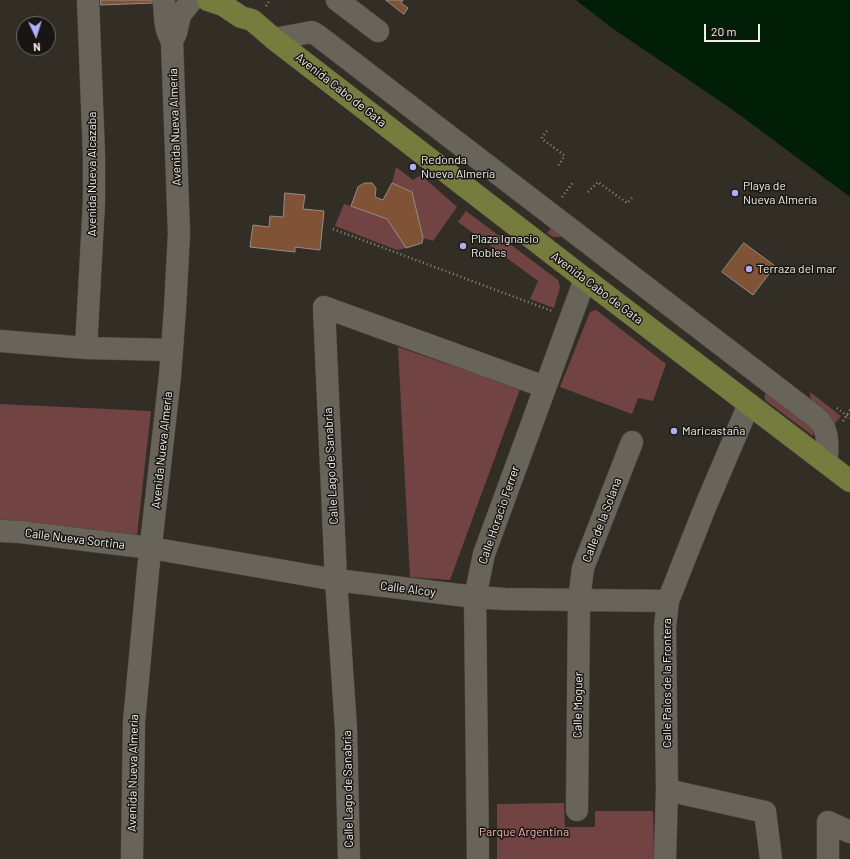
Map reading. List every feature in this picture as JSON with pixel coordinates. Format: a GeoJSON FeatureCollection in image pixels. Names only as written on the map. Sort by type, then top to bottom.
{"type":"FeatureCollection","features":[{"type":"Feature","properties":{"kind":"main road","name":"Avenida Cabo de Gata"},"geometry":{"type":"LineString","coordinates":[[208,0],[223,5],[240,16],[248,10],[274,39],[850,481]]}},
{"type":"Feature","properties":{"kind":"street","name":"Avenida Nueva Alcazaba"},"geometry":{"type":"LineString","coordinates":[[86,348],[94,202],[94,156],[88,0]]}},
{"type":"Feature","properties":{"kind":"street","name":"Avenida Nueva Almería"},"geometry":{"type":"LineString","coordinates":[[164,0],[166,28],[172,41]]}},
{"type":"Feature","properties":{"kind":"street","name":"Avenida Nueva Almería"},"geometry":{"type":"LineString","coordinates":[[132,859],[134,722],[176,309],[179,233],[172,41],[176,33],[180,15],[192,0]]}},
{"type":"Feature","properties":{"kind":"street"},"geometry":{"type":"LineString","coordinates":[[337,0],[378,31]]}},
{"type":"Feature","properties":{"kind":"street"},"geometry":{"type":"LineString","coordinates":[[274,39],[312,32],[368,74],[818,420],[825,428],[827,433],[827,463]]}},
{"type":"Feature","properties":{"kind":"street","name":"Calle Horacio Ferrer"},"geometry":{"type":"LineString","coordinates":[[478,859],[475,597],[484,554],[585,279]]}},
{"type":"Feature","properties":{"kind":"street","name":"Calle Lago de Sanabria"},"geometry":{"type":"LineString","coordinates":[[349,859],[346,729],[336,580],[324,308],[545,387]]}},
{"type":"Feature","properties":{"kind":"street"},"geometry":{"type":"LineString","coordinates":[[0,341],[86,348],[172,350]]}},
{"type":"Feature","properties":{"kind":"street","name":"Calle Palos de la Frontera"},"geometry":{"type":"LineString","coordinates":[[665,859],[667,790],[665,626],[668,601],[706,505],[749,404]]}},
{"type":"Feature","properties":{"kind":"street","name":"Calle de la Solana"},"geometry":{"type":"LineString","coordinates":[[579,600],[583,568],[632,442]]}},
{"type":"Feature","properties":{"kind":"street","name":"Calle Nueva Sortina"},"geometry":{"type":"LineString","coordinates":[[0,531],[20,532],[151,548]]}},
{"type":"Feature","properties":{"kind":"street","name":"Calle Alcoy"},"geometry":{"type":"LineString","coordinates":[[151,548],[336,580],[475,597],[505,599],[668,601]]}},
{"type":"Feature","properties":{"kind":"street","name":"Calle Moguer"},"geometry":{"type":"LineString","coordinates":[[576,810],[579,600]]}},
{"type":"Feature","properties":{"kind":"street"},"geometry":{"type":"LineString","coordinates":[[667,790],[765,812],[771,859]]}},
{"type":"Feature","properties":{"kind":"street"},"geometry":{"type":"LineString","coordinates":[[828,859],[828,822],[850,832]]}},
{"type":"Feature","properties":{"kind":"path"},"geometry":{"type":"LineString","coordinates":[[547,131],[542,139],[564,155],[557,168]]}},
{"type":"Feature","properties":{"kind":"path"},"geometry":{"type":"LineString","coordinates":[[562,197],[574,181]]}},
{"type":"Feature","properties":{"kind":"path"},"geometry":{"type":"LineString","coordinates":[[588,192],[598,182],[627,203],[633,197]]}},
{"type":"Feature","properties":{"kind":"path"},"geometry":{"type":"LineString","coordinates":[[333,229],[571,318]]}},
{"type":"Feature","properties":{"kind":"path"},"geometry":{"type":"LineString","coordinates":[[850,410],[845,414],[850,418]]}},
{"type":"Feature","properties":{"kind":"green space"},"geometry":{"type":"Polygon","coordinates":[[[396,167],[413,180],[421,175],[457,207],[433,241],[423,238],[412,192],[392,183],[396,167]]]}},
{"type":"Feature","properties":{"kind":"green space"},"geometry":{"type":"Polygon","coordinates":[[[344,204],[387,219],[406,248],[397,250],[335,226],[344,204]]]}},
{"type":"Feature","properties":{"kind":"green space"},"geometry":{"type":"Polygon","coordinates":[[[466,211],[558,280],[560,287],[554,308],[530,299],[538,281],[458,222],[466,211]]]}},
{"type":"Feature","properties":{"kind":"green space"},"geometry":{"type":"Polygon","coordinates":[[[554,224],[810,424],[813,431],[813,436],[765,400],[765,392],[563,237],[553,237],[547,233],[554,224]]]}},
{"type":"Feature","properties":{"kind":"green space"},"geometry":{"type":"Polygon","coordinates":[[[596,310],[666,364],[653,401],[638,398],[632,414],[560,387],[590,312],[596,310]]]}},
{"type":"Feature","properties":{"kind":"green space"},"geometry":{"type":"Polygon","coordinates":[[[398,347],[520,389],[450,580],[410,577],[398,347]]]}},
{"type":"Feature","properties":{"kind":"green space"},"geometry":{"type":"Polygon","coordinates":[[[810,392],[841,416],[832,427],[811,401],[810,392]]]}},
{"type":"Feature","properties":{"kind":"green space"},"geometry":{"type":"Polygon","coordinates":[[[0,404],[151,411],[137,535],[0,520],[0,404]]]}},
{"type":"Feature","properties":{"kind":"green space","name":"Parque Argentina"},"geometry":{"type":"Polygon","coordinates":[[[564,803],[565,827],[595,827],[595,811],[653,811],[654,859],[497,859],[497,804],[564,803]]]}},
{"type":"Feature","properties":{"kind":"shaded area"},"geometry":{"type":"Polygon","coordinates":[[[576,0],[850,0],[850,197],[733,110],[612,28],[576,0]]]}},
{"type":"Feature","properties":{"kind":"building"},"geometry":{"type":"Polygon","coordinates":[[[101,0],[154,0],[154,3],[101,5],[101,0]]]}},
{"type":"Feature","properties":{"kind":"building"},"geometry":{"type":"Polygon","coordinates":[[[386,0],[403,0],[401,3],[408,8],[404,14],[386,0]]]}},
{"type":"Feature","properties":{"kind":"building"},"geometry":{"type":"Polygon","coordinates":[[[365,183],[372,183],[376,188],[375,197],[383,200],[392,183],[412,192],[423,238],[422,243],[406,248],[387,219],[351,206],[358,187],[365,183]]]}},
{"type":"Feature","properties":{"kind":"building"},"geometry":{"type":"Polygon","coordinates":[[[285,193],[305,195],[303,209],[324,211],[320,250],[295,247],[295,252],[250,247],[253,225],[269,227],[270,216],[283,217],[285,193]]]}},
{"type":"Feature","properties":{"kind":"building","name":"Terraza del mar"},"geometry":{"type":"Polygon","coordinates":[[[744,243],[775,266],[753,295],[722,272],[744,243]]]}},
{"type":"Feature","properties":{"kind":"place","name":"Redonda Nueva Almería"},"geometry":{"type":"Point","coordinates":[413,167]}},
{"type":"Feature","properties":{"kind":"place","name":"Playa de Nueva Almería"},"geometry":{"type":"Point","coordinates":[735,193]}},
{"type":"Feature","properties":{"kind":"place","name":"Plaza Ignacio Robles"},"geometry":{"type":"Point","coordinates":[463,246]}},
{"type":"Feature","properties":{"kind":"place","name":"Terraza del mar"},"geometry":{"type":"Point","coordinates":[749,269]}},
{"type":"Feature","properties":{"kind":"place","name":"Maricastaña"},"geometry":{"type":"Point","coordinates":[674,431]}}]}
